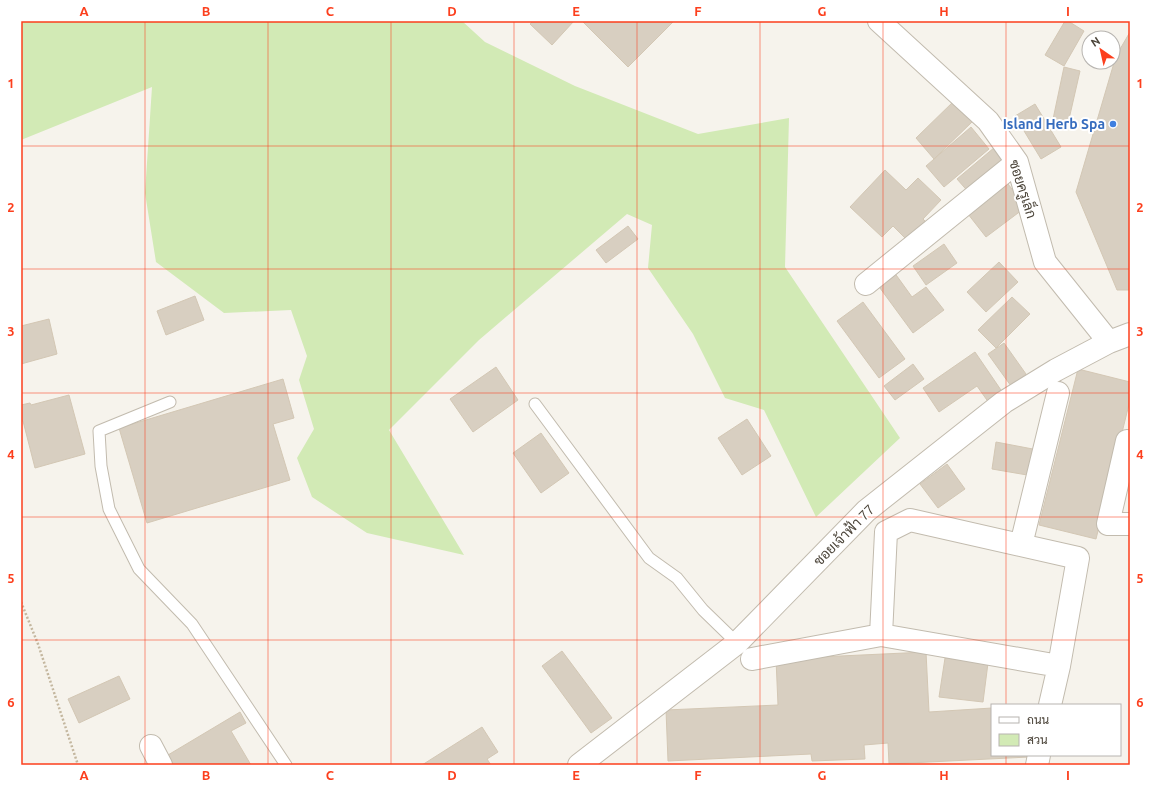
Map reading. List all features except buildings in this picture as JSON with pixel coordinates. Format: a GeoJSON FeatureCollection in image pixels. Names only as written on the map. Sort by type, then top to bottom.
{"type":"FeatureCollection","features":[{"type":"Feature","properties":{"kind":"street","name":"ซอยครูเล็ก"},"geometry":{"type":"LineString","coordinates":[[879,21],[988,121],[1017,162],[1045,262],[1109,342]]}},
{"type":"Feature","properties":{"kind":"street"},"geometry":{"type":"LineString","coordinates":[[866,284],[1017,162]]}},
{"type":"Feature","properties":{"kind":"street","name":"ซอยเจ้าฟ้า 77"},"geometry":{"type":"LineString","coordinates":[[579,765],[737,643],[866,511],[1004,402],[1056,370],[1109,342],[1130,334]]}},
{"type":"Feature","properties":{"kind":"street"},"geometry":{"type":"LineString","coordinates":[[1021,545],[1058,393]]}},
{"type":"Feature","properties":{"kind":"street"},"geometry":{"type":"LineString","coordinates":[[1128,441],[1108,524],[1130,524]]}},
{"type":"Feature","properties":{"kind":"street"},"geometry":{"type":"LineString","coordinates":[[881,635],[886,532],[910,520],[1078,558],[1059,666],[1050,704]]}},
{"type":"Feature","properties":{"kind":"street"},"geometry":{"type":"LineString","coordinates":[[752,659],[881,635],[1059,666]]}},
{"type":"Feature","properties":{"kind":"street"},"geometry":{"type":"LineString","coordinates":[[151,746],[161,765]]}},
{"type":"Feature","properties":{"kind":"lane"},"geometry":{"type":"LineString","coordinates":[[170,402],[99,431],[101,466],[109,509],[139,569],[192,624],[286,765]]}},
{"type":"Feature","properties":{"kind":"lane"},"geometry":{"type":"LineString","coordinates":[[535,404],[649,558],[677,578],[703,610],[737,643]]}},
{"type":"Feature","properties":{"kind":"path"},"geometry":{"type":"LineString","coordinates":[[21,602],[38,644],[78,765]]}},
{"type":"Feature","properties":{"kind":"green space"},"geometry":{"type":"Polygon","coordinates":[[[21,21],[462,21],[485,42],[575,86],[698,134],[789,118],[785,267],[900,438],[816,517],[764,410],[725,398],[693,334],[648,268],[652,225],[627,214],[479,340],[389,430],[464,555],[367,533],[312,497],[297,458],[314,429],[299,380],[307,356],[291,310],[224,313],[156,262],[145,193],[152,87],[21,140],[21,21]]]}},
{"type":"Feature","properties":{"kind":"place","name":"Island Herb Spa"},"geometry":{"type":"Point","coordinates":[1113,124]}}]}
